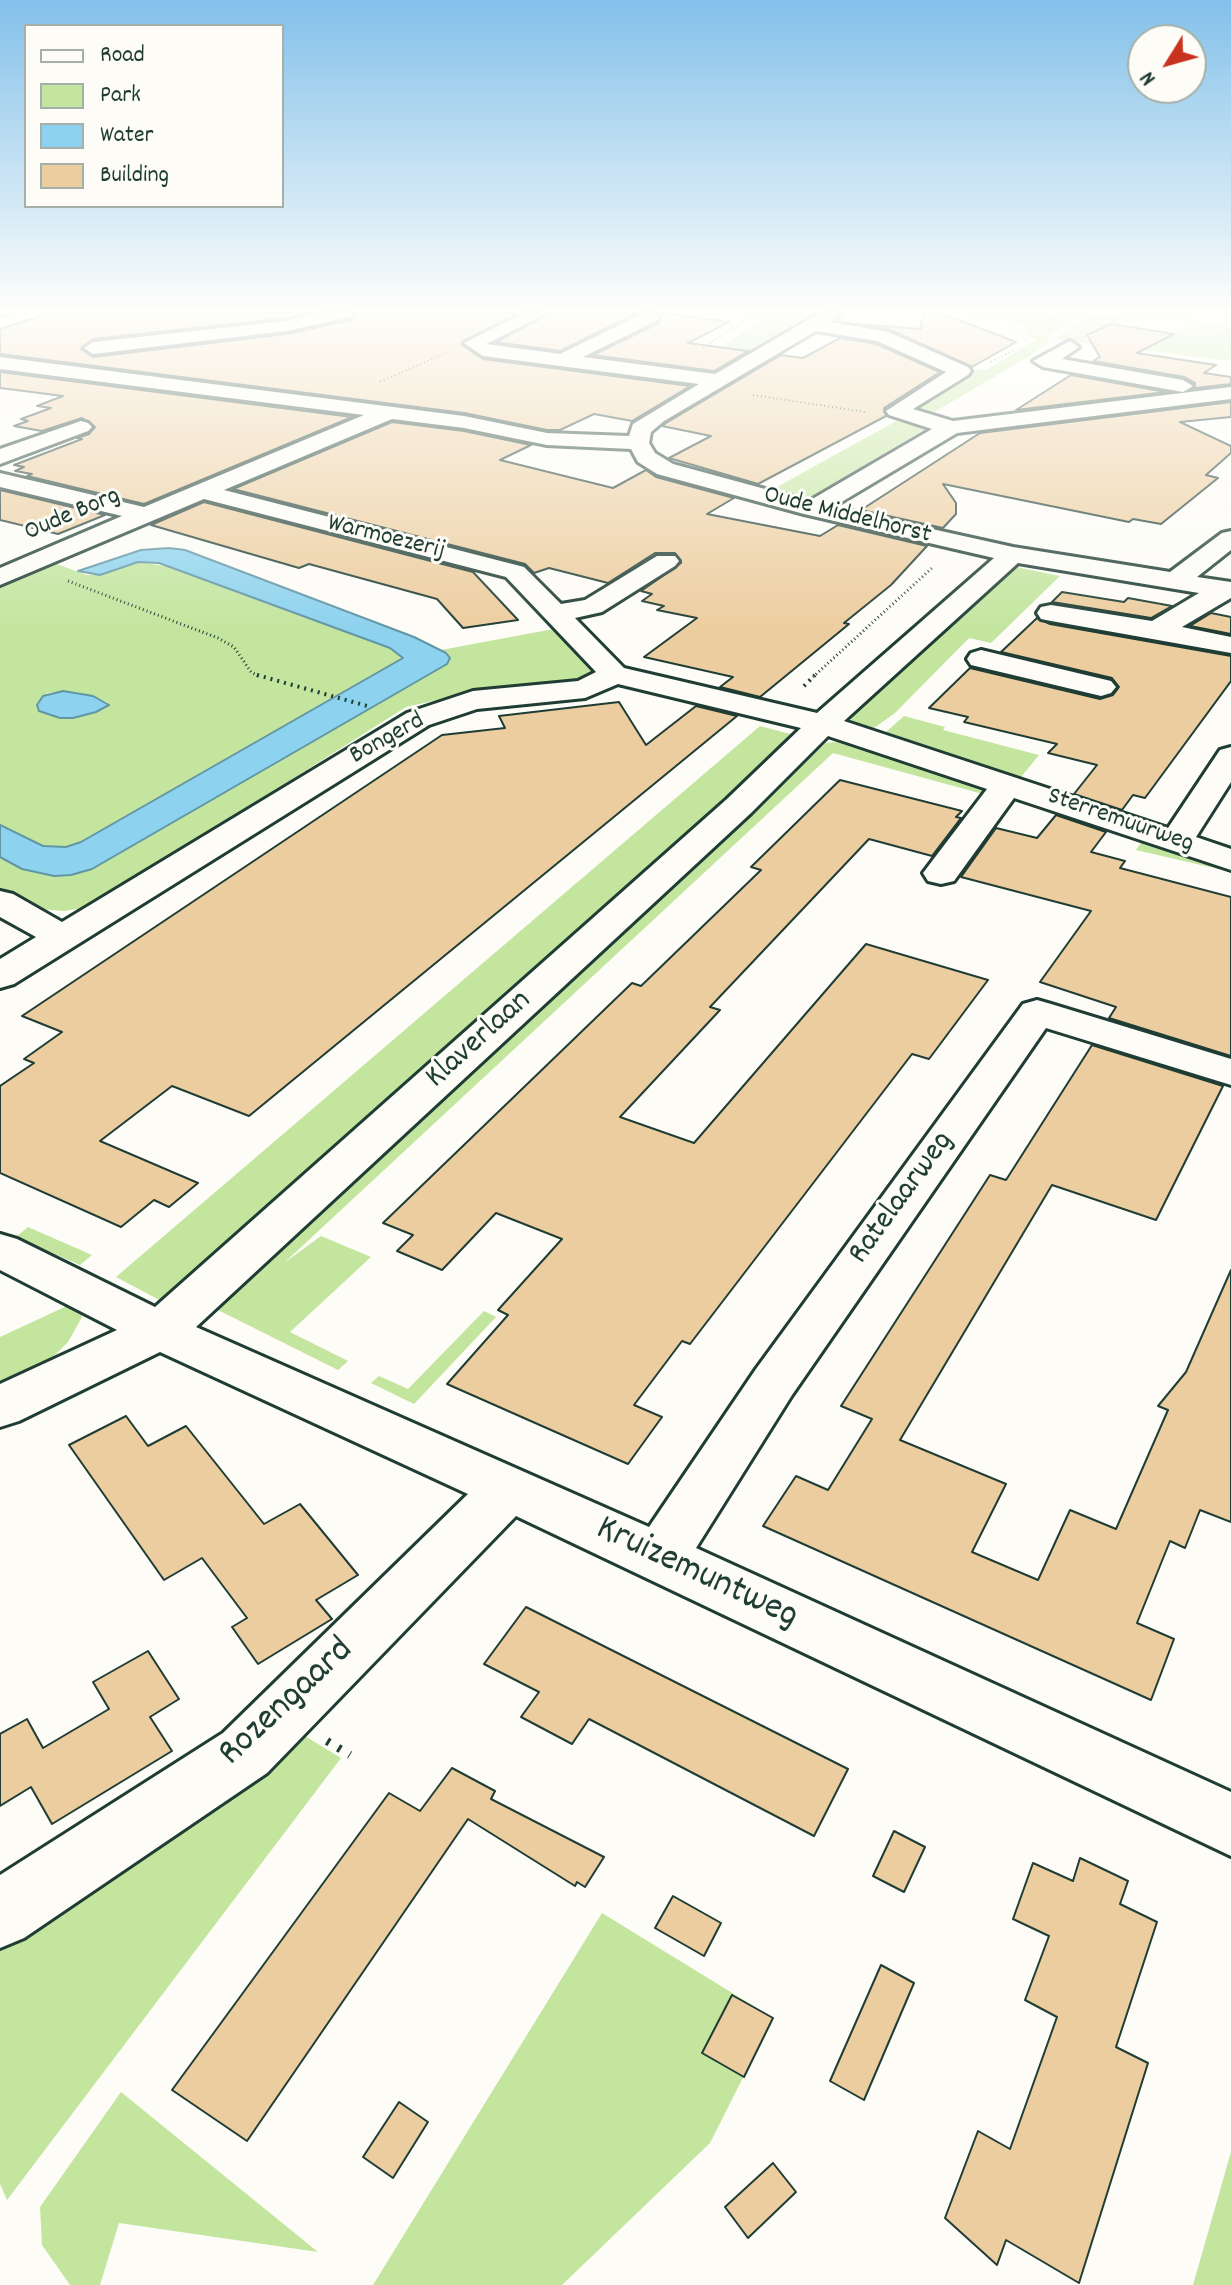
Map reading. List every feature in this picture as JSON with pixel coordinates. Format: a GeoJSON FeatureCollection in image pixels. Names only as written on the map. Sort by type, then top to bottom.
{"type":"FeatureCollection","features":[{"type":"Feature","properties":{"kind":"street","name":"Oude Borg"},"geometry":{"type":"LineString","coordinates":[[0,577],[372,420]]}},
{"type":"Feature","properties":{"kind":"street"},"geometry":{"type":"LineString","coordinates":[[446,420],[547,439],[638,443],[641,429],[657,420]]}},
{"type":"Feature","properties":{"kind":"street"},"geometry":{"type":"LineString","coordinates":[[921,420],[952,428]]}},
{"type":"Feature","properties":{"kind":"street"},"geometry":{"type":"LineString","coordinates":[[812,509],[937,434],[952,428],[1005,420]]}},
{"type":"Feature","properties":{"kind":"street"},"geometry":{"type":"LineString","coordinates":[[0,457],[81,427]]}},
{"type":"Feature","properties":{"kind":"street"},"geometry":{"type":"LineString","coordinates":[[3,437],[40,442]]}},
{"type":"Feature","properties":{"kind":"street","name":"Oude Middelhorst"},"geometry":{"type":"LineString","coordinates":[[638,443],[646,457],[665,469],[812,509],[1013,555],[1228,590]]}},
{"type":"Feature","properties":{"kind":"street"},"geometry":{"type":"LineString","coordinates":[[0,480],[146,515]]}},
{"type":"Feature","properties":{"kind":"street","name":"Warmoezerij"},"geometry":{"type":"LineString","coordinates":[[203,492],[515,572],[614,674]]}},
{"type":"Feature","properties":{"kind":"street"},"geometry":{"type":"LineString","coordinates":[[1175,581],[1231,538]]}},
{"type":"Feature","properties":{"kind":"street","name":"Klaverlaan"},"geometry":{"type":"LineString","coordinates":[[0,1407],[160,1331],[739,806],[823,724],[1013,555]]}},
{"type":"Feature","properties":{"kind":"street"},"geometry":{"type":"LineString","coordinates":[[553,614],[593,606],[666,561]]}},
{"type":"Feature","properties":{"kind":"street"},"geometry":{"type":"LineString","coordinates":[[1163,631],[1162,627],[1228,590]]}},
{"type":"Feature","properties":{"kind":"street"},"geometry":{"type":"LineString","coordinates":[[1051,613],[1231,645]]}},
{"type":"Feature","properties":{"kind":"street"},"geometry":{"type":"LineString","coordinates":[[929,630],[993,645],[999,651],[998,658],[987,660],[1101,687]]}},
{"type":"Feature","properties":{"kind":"street"},"geometry":{"type":"LineString","coordinates":[[614,674],[823,724]]}},
{"type":"Feature","properties":{"kind":"street","name":"Bongerd"},"geometry":{"type":"LineString","coordinates":[[0,976],[418,719],[473,700],[585,689],[614,674]]}},
{"type":"Feature","properties":{"kind":"street","name":"Sterremuurweg"},"geometry":{"type":"LineString","coordinates":[[823,724],[1231,860]]}},
{"type":"Feature","properties":{"kind":"street"},"geometry":{"type":"LineString","coordinates":[[1176,842],[1231,757]]}},
{"type":"Feature","properties":{"kind":"street","name":"Sterremuurweg"},"geometry":{"type":"LineString","coordinates":[[941,873],[1008,784]]}},
{"type":"Feature","properties":{"kind":"street"},"geometry":{"type":"LineString","coordinates":[[0,902],[61,936]]}},
{"type":"Feature","properties":{"kind":"street","name":"Ratelaarweg"},"geometry":{"type":"LineString","coordinates":[[660,1557],[783,1370],[1037,1012],[1231,1072]]}},
{"type":"Feature","properties":{"kind":"street","name":"Kruizemuntweg"},"geometry":{"type":"LineString","coordinates":[[0,1250],[160,1331],[660,1557],[1231,1825]]}},
{"type":"Feature","properties":{"kind":"street","name":"Rozengaard"},"geometry":{"type":"LineString","coordinates":[[0,1914],[245,1753],[509,1488]]}},
{"type":"Feature","properties":{"kind":"path"},"geometry":{"type":"LineString","coordinates":[[28,566],[218,638],[234,647],[251,672],[263,679],[380,709]]}},
{"type":"Feature","properties":{"kind":"path"},"geometry":{"type":"LineString","coordinates":[[773,713],[934,567]]}},
{"type":"Feature","properties":{"kind":"green space"},"geometry":{"type":"Polygon","coordinates":[[[896,421],[926,428],[805,501],[768,492],[896,421]]]}},
{"type":"Feature","properties":{"kind":"green space"},"geometry":{"type":"Polygon","coordinates":[[[138,562],[173,567],[390,648],[403,658],[81,842],[66,847],[43,846],[0,825],[0,581],[54,563],[87,575],[100,575],[138,562]],[[47,693],[39,711],[60,718],[73,718],[104,709],[108,703],[93,696],[47,693]]]}},
{"type":"Feature","properties":{"kind":"green space"},"geometry":{"type":"Polygon","coordinates":[[[1016,567],[1060,576],[991,643],[969,638],[895,713],[874,728],[852,721],[847,714],[1016,567]]]}},
{"type":"Feature","properties":{"kind":"green space"},"geometry":{"type":"Polygon","coordinates":[[[559,628],[592,668],[590,675],[572,683],[446,698],[406,707],[90,907],[64,911],[39,909],[0,889],[0,857],[40,874],[71,875],[92,869],[447,664],[450,658],[441,650],[559,628]]]}},
{"type":"Feature","properties":{"kind":"green space"},"geometry":{"type":"Polygon","coordinates":[[[904,716],[945,727],[943,730],[1039,755],[1021,777],[886,732],[904,716]]]}},
{"type":"Feature","properties":{"kind":"green space"},"geometry":{"type":"Polygon","coordinates":[[[760,726],[794,735],[167,1304],[116,1277],[760,726]]]}},
{"type":"Feature","properties":{"kind":"green space"},"geometry":{"type":"Polygon","coordinates":[[[836,742],[993,789],[990,796],[833,753],[284,1263],[321,1236],[371,1257],[290,1332],[348,1361],[338,1370],[216,1309],[826,743],[836,742]]]}},
{"type":"Feature","properties":{"kind":"green space"},"geometry":{"type":"Polygon","coordinates":[[[1144,838],[1231,869],[1231,872],[1136,850],[1144,838]]]}},
{"type":"Feature","properties":{"kind":"green space"},"geometry":{"type":"Polygon","coordinates":[[[28,1227],[92,1255],[80,1265],[16,1237],[28,1227]]]}},
{"type":"Feature","properties":{"kind":"green space"},"geometry":{"type":"Polygon","coordinates":[[[69,1305],[79,1307],[82,1317],[68,1342],[53,1357],[0,1382],[0,1337],[69,1305]]]}},
{"type":"Feature","properties":{"kind":"green space"},"geometry":{"type":"Polygon","coordinates":[[[484,1311],[496,1317],[414,1404],[371,1383],[379,1376],[408,1389],[484,1311]]]}},
{"type":"Feature","properties":{"kind":"green space"},"geometry":{"type":"Polygon","coordinates":[[[295,1730],[341,1758],[7,2200],[0,2184],[0,1940],[295,1730]]]}},
{"type":"Feature","properties":{"kind":"green space"},"geometry":{"type":"Polygon","coordinates":[[[602,1913],[773,2018],[710,2143],[562,2285],[373,2285],[602,1913]]]}},
{"type":"Feature","properties":{"kind":"green space"},"geometry":{"type":"Polygon","coordinates":[[[121,2092],[318,2252],[119,2223],[100,2285],[70,2285],[42,2245],[40,2207],[121,2092]]]}},
{"type":"Feature","properties":{"kind":"green space"},"geometry":{"type":"Polygon","coordinates":[[[1231,2152],[1231,2285],[1193,2285],[1231,2152]]]}},
{"type":"Feature","properties":{"kind":"water"},"geometry":{"type":"Polygon","coordinates":[[[141,550],[185,550],[414,637],[450,658],[447,664],[92,869],[54,876],[22,869],[0,857],[0,825],[43,846],[66,847],[81,842],[403,658],[390,648],[159,563],[138,562],[100,575],[78,571],[141,550]]]}},
{"type":"Feature","properties":{"kind":"water"},"geometry":{"type":"Polygon","coordinates":[[[63,691],[93,696],[109,705],[73,718],[60,718],[39,711],[37,705],[43,696],[63,691]]]}},
{"type":"Feature","properties":{"kind":"building"},"geometry":{"type":"Polygon","coordinates":[[[23,420],[77,420],[42,431],[14,426],[28,421],[23,420]]]}},
{"type":"Feature","properties":{"kind":"building"},"geometry":{"type":"Polygon","coordinates":[[[84,420],[346,420],[144,504],[15,471],[24,467],[14,465],[82,439],[77,438],[89,434],[95,427],[84,420]]]}},
{"type":"Feature","properties":{"kind":"building"},"geometry":{"type":"Polygon","coordinates":[[[496,420],[582,420],[560,430],[496,420]]]}},
{"type":"Feature","properties":{"kind":"building"},"geometry":{"type":"Polygon","coordinates":[[[672,420],[879,420],[758,484],[669,458],[711,436],[662,426],[672,420]]]}},
{"type":"Feature","properties":{"kind":"building"},"geometry":{"type":"Polygon","coordinates":[[[1088,420],[1204,420],[1180,422],[1231,446],[1231,453],[1206,475],[1218,478],[1161,524],[1133,519],[1129,522],[943,484],[956,503],[956,514],[943,528],[861,510],[980,433],[1088,420]]]}},
{"type":"Feature","properties":{"kind":"building"},"geometry":{"type":"Polygon","coordinates":[[[392,422],[464,431],[531,445],[500,460],[613,488],[646,470],[656,477],[734,498],[707,514],[820,536],[838,525],[927,546],[891,585],[844,623],[849,624],[760,697],[720,687],[733,677],[644,657],[697,618],[657,610],[664,606],[642,601],[652,594],[641,591],[681,563],[675,553],[655,553],[608,583],[549,568],[534,573],[525,564],[233,489],[392,422]]]}},
{"type":"Feature","properties":{"kind":"building"},"geometry":{"type":"Polygon","coordinates":[[[0,490],[105,515],[58,534],[0,520],[0,490]]]}},
{"type":"Feature","properties":{"kind":"building"},"geometry":{"type":"Polygon","coordinates":[[[204,502],[473,572],[518,620],[463,628],[437,599],[309,564],[299,568],[151,525],[204,502]]]}},
{"type":"Feature","properties":{"kind":"building"},"geometry":{"type":"Polygon","coordinates":[[[1062,592],[1172,606],[1151,618],[1052,602],[1062,592]]]}},
{"type":"Feature","properties":{"kind":"building"},"geometry":{"type":"Polygon","coordinates":[[[1211,613],[1231,617],[1231,634],[1190,626],[1211,613]]]}},
{"type":"Feature","properties":{"kind":"building"},"geometry":{"type":"Polygon","coordinates":[[[1037,618],[1050,624],[1231,656],[1231,681],[1145,798],[1133,795],[1122,810],[1074,794],[1097,765],[1048,753],[1057,744],[964,722],[968,717],[929,708],[970,668],[1100,699],[1113,695],[1119,687],[1112,678],[1001,652],[1037,618]]]}},
{"type":"Feature","properties":{"kind":"building"},"geometry":{"type":"Polygon","coordinates":[[[619,702],[646,745],[696,706],[737,716],[249,1116],[172,1086],[100,1141],[198,1183],[169,1207],[154,1200],[121,1227],[0,1173],[0,1086],[34,1063],[24,1059],[62,1032],[22,1016],[442,735],[505,728],[499,716],[619,702]]]}},
{"type":"Feature","properties":{"kind":"building"},"geometry":{"type":"Polygon","coordinates":[[[840,780],[962,811],[956,817],[961,818],[932,856],[869,839],[710,1007],[720,1010],[620,1117],[694,1143],[866,944],[988,980],[929,1059],[912,1054],[690,1344],[682,1341],[634,1405],[662,1417],[628,1464],[447,1384],[508,1315],[498,1310],[562,1239],[496,1213],[442,1270],[397,1251],[413,1235],[383,1223],[632,983],[641,986],[761,870],[751,867],[840,780]]]}},
{"type":"Feature","properties":{"kind":"building"},"geometry":{"type":"Polygon","coordinates":[[[1056,815],[1106,832],[1091,852],[1125,861],[1120,868],[1231,897],[1231,1056],[1109,1018],[1116,1007],[1040,982],[1091,911],[961,877],[996,828],[1037,838],[1056,815]]]}},
{"type":"Feature","properties":{"kind":"building"},"geometry":{"type":"Polygon","coordinates":[[[1092,1045],[1223,1086],[1156,1220],[1052,1185],[900,1440],[1006,1484],[972,1552],[1038,1580],[1070,1510],[1116,1529],[1168,1410],[1158,1406],[1186,1372],[1231,1270],[1231,1522],[1200,1510],[1185,1548],[1170,1541],[1137,1623],[1174,1639],[1151,1700],[763,1526],[796,1476],[828,1490],[872,1419],[841,1406],[990,1175],[1006,1180],[1092,1045]]]}},
{"type":"Feature","properties":{"kind":"building"},"geometry":{"type":"Polygon","coordinates":[[[126,1416],[148,1446],[186,1426],[264,1524],[300,1504],[358,1575],[316,1600],[332,1619],[258,1664],[232,1627],[247,1618],[202,1558],[164,1580],[69,1445],[126,1416]]]}},
{"type":"Feature","properties":{"kind":"building"},"geometry":{"type":"Polygon","coordinates":[[[526,1607],[848,1769],[814,1836],[589,1719],[572,1744],[521,1717],[539,1692],[484,1664],[526,1607]]]}},
{"type":"Feature","properties":{"kind":"building"},"geometry":{"type":"Polygon","coordinates":[[[148,1651],[179,1699],[150,1717],[172,1751],[52,1824],[31,1787],[0,1806],[0,1734],[27,1719],[43,1748],[109,1709],[93,1682],[148,1651]]]}},
{"type":"Feature","properties":{"kind":"building"},"geometry":{"type":"Polygon","coordinates":[[[452,1768],[495,1791],[491,1799],[604,1857],[585,1887],[577,1882],[575,1886],[468,1819],[247,2141],[172,2090],[389,1793],[420,1811],[452,1768]]]}},
{"type":"Feature","properties":{"kind":"building"},"geometry":{"type":"Polygon","coordinates":[[[894,1831],[925,1847],[904,1892],[873,1876],[894,1831]]]}},
{"type":"Feature","properties":{"kind":"building"},"geometry":{"type":"Polygon","coordinates":[[[1080,1858],[1128,1881],[1120,1904],[1157,1922],[1116,2047],[1148,2063],[1079,2283],[1006,2240],[997,2265],[945,2218],[978,2131],[1010,2149],[1057,2017],[1025,2000],[1049,1936],[1013,1919],[1033,1863],[1073,1881],[1080,1858]]]}},
{"type":"Feature","properties":{"kind":"building"},"geometry":{"type":"Polygon","coordinates":[[[673,1896],[721,1923],[704,1956],[655,1928],[673,1896]]]}},
{"type":"Feature","properties":{"kind":"building"},"geometry":{"type":"Polygon","coordinates":[[[881,1965],[914,1983],[864,2100],[830,2081],[881,1965]]]}},
{"type":"Feature","properties":{"kind":"building"},"geometry":{"type":"Polygon","coordinates":[[[732,1995],[773,2018],[744,2077],[702,2053],[732,1995]]]}},
{"type":"Feature","properties":{"kind":"building"},"geometry":{"type":"Polygon","coordinates":[[[399,2102],[428,2122],[393,2178],[363,2157],[399,2102]]]}},
{"type":"Feature","properties":{"kind":"building"},"geometry":{"type":"Polygon","coordinates":[[[773,2163],[796,2192],[748,2238],[725,2207],[773,2163]]]}}]}
